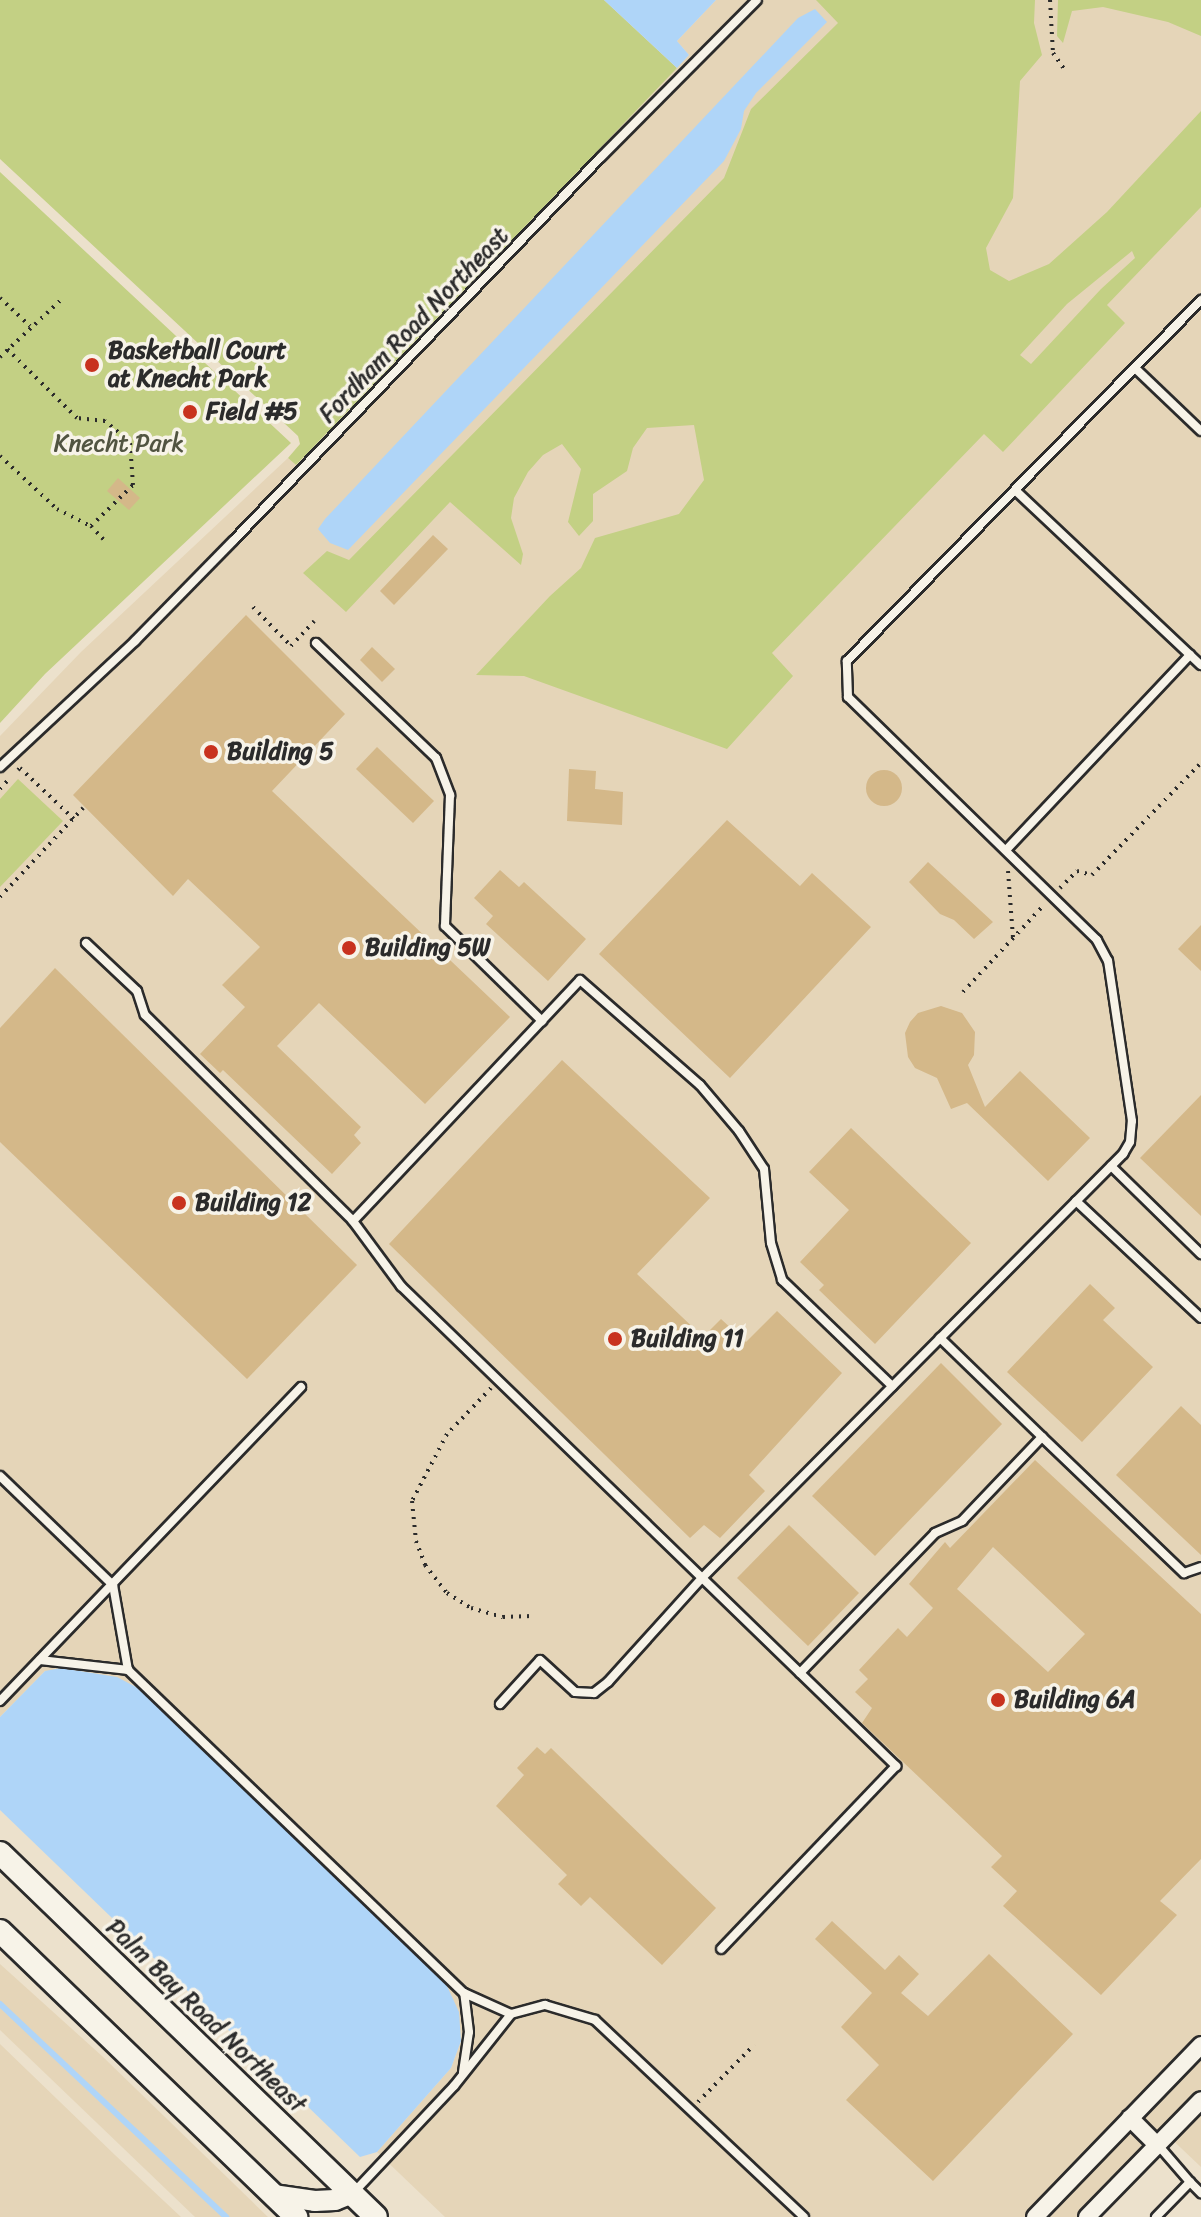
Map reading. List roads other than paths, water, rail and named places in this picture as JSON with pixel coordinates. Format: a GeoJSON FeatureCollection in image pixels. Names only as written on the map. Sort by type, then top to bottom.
{"type":"FeatureCollection","features":[{"type":"Feature","properties":{"kind":"main road","name":"Palm Bay Road Northeast"},"geometry":{"type":"LineString","coordinates":[[0,1853],[376,2217]]}},
{"type":"Feature","properties":{"kind":"main road"},"geometry":{"type":"LineString","coordinates":[[0,1931],[296,2217]]}},
{"type":"Feature","properties":{"kind":"street"},"geometry":{"type":"LineString","coordinates":[[1035,2217],[1201,2045]]}},
{"type":"Feature","properties":{"kind":"street"},"geometry":{"type":"LineString","coordinates":[[1087,2217],[1201,2100]]}},
{"type":"Feature","properties":{"kind":"street"},"geometry":{"type":"LineString","coordinates":[[1130,2118],[1157,2145]]}},
{"type":"Feature","properties":{"kind":"street"},"geometry":{"type":"LineString","coordinates":[[273,2195],[315,2201],[335,2200],[352,2193]]}},
{"type":"Feature","properties":{"kind":"lane","name":"Fordham Road Northeast"},"geometry":{"type":"LineString","coordinates":[[0,767],[135,641],[757,0]]}},
{"type":"Feature","properties":{"kind":"lane"},"geometry":{"type":"LineString","coordinates":[[500,1704],[540,1660],[575,1692],[594,1693],[702,1578],[1111,1166],[1130,1142],[1132,1121],[1108,961],[1097,940],[848,697],[847,661],[1201,300]]}},
{"type":"Feature","properties":{"kind":"lane"},"geometry":{"type":"LineString","coordinates":[[1135,368],[1201,431]]}},
{"type":"Feature","properties":{"kind":"lane"},"geometry":{"type":"LineString","coordinates":[[1015,490],[1201,665]]}},
{"type":"Feature","properties":{"kind":"lane"},"geometry":{"type":"LineString","coordinates":[[316,643],[436,758],[450,795],[445,926],[542,1021]]}},
{"type":"Feature","properties":{"kind":"lane"},"geometry":{"type":"LineString","coordinates":[[1007,849],[1190,655]]}},
{"type":"Feature","properties":{"kind":"lane"},"geometry":{"type":"LineString","coordinates":[[86,943],[137,991],[145,1015],[353,1221],[401,1286],[896,1766],[721,1949]]}},
{"type":"Feature","properties":{"kind":"lane"},"geometry":{"type":"LineString","coordinates":[[353,1221],[580,980],[700,1085],[739,1131],[764,1169],[771,1243],[782,1280],[892,1386]]}},
{"type":"Feature","properties":{"kind":"lane"},"geometry":{"type":"LineString","coordinates":[[1111,1166],[1201,1254]]}},
{"type":"Feature","properties":{"kind":"lane"},"geometry":{"type":"LineString","coordinates":[[1076,1201],[1201,1318]]}},
{"type":"Feature","properties":{"kind":"lane"},"geometry":{"type":"LineString","coordinates":[[940,1338],[1184,1573],[1201,1567]]}},
{"type":"Feature","properties":{"kind":"lane"},"geometry":{"type":"LineString","coordinates":[[0,1701],[301,1387]]}},
{"type":"Feature","properties":{"kind":"lane"},"geometry":{"type":"LineString","coordinates":[[800,1673],[935,1533],[962,1521],[1042,1437]]}},
{"type":"Feature","properties":{"kind":"lane"},"geometry":{"type":"LineString","coordinates":[[0,1476],[113,1585],[128,1670],[464,1993],[511,2014]]}},
{"type":"Feature","properties":{"kind":"lane"},"geometry":{"type":"LineString","coordinates":[[40,1660],[128,1670]]}},
{"type":"Feature","properties":{"kind":"lane"},"geometry":{"type":"LineString","coordinates":[[463,2074],[469,2032],[464,1993]]}},
{"type":"Feature","properties":{"kind":"lane"},"geometry":{"type":"LineString","coordinates":[[352,2193],[463,2074],[511,2014],[545,2005],[595,2020],[804,2217]]}},
{"type":"Feature","properties":{"kind":"lane"},"geometry":{"type":"LineString","coordinates":[[1157,2145],[1201,2193]]}},
{"type":"Feature","properties":{"kind":"lane"},"geometry":{"type":"LineString","coordinates":[[1156,2217],[1190,2182]]}},
{"type":"Feature","properties":{"kind":"water"},"geometry":{"type":"Polygon","coordinates":[[[604,0],[716,0],[677,41],[689,55],[677,68],[604,0]]]}},
{"type":"Feature","properties":{"kind":"water"},"geometry":{"type":"Polygon","coordinates":[[[815,9],[827,22],[756,93],[744,111],[741,129],[724,161],[348,550],[330,543],[318,529],[325,519],[798,18],[815,9]]]}},
{"type":"Feature","properties":{"kind":"water"},"geometry":{"type":"Polygon","coordinates":[[[61,1668],[117,1677],[151,1695],[441,1973],[459,2012],[461,2041],[451,2068],[377,2152],[360,2157],[0,1810],[0,1717],[45,1671],[61,1668]]]}},
{"type":"Feature","properties":{"kind":"waterway"},"geometry":{"type":"LineString","coordinates":[[0,2004],[226,2217]]}},
{"type":"Feature","properties":{"kind":"place","name":"Basketball Court at Knecht Park"},"geometry":{"type":"Point","coordinates":[92,365]}},
{"type":"Feature","properties":{"kind":"place","name":"Field #5"},"geometry":{"type":"Point","coordinates":[190,412]}},
{"type":"Feature","properties":{"kind":"place","name":"Building 5"},"geometry":{"type":"Point","coordinates":[211,752]}},
{"type":"Feature","properties":{"kind":"place","name":"Building 5W"},"geometry":{"type":"Point","coordinates":[349,948]}},
{"type":"Feature","properties":{"kind":"place","name":"Building 12"},"geometry":{"type":"Point","coordinates":[179,1203]}},
{"type":"Feature","properties":{"kind":"place","name":"Building 11"},"geometry":{"type":"Point","coordinates":[615,1339]}},
{"type":"Feature","properties":{"kind":"place","name":"Building 6A"},"geometry":{"type":"Point","coordinates":[998,1700]}},
{"type":"Feature","properties":{"kind":"park label","name":"Knecht Park"},"geometry":{"type":"Point","coordinates":[119,444]}}]}
